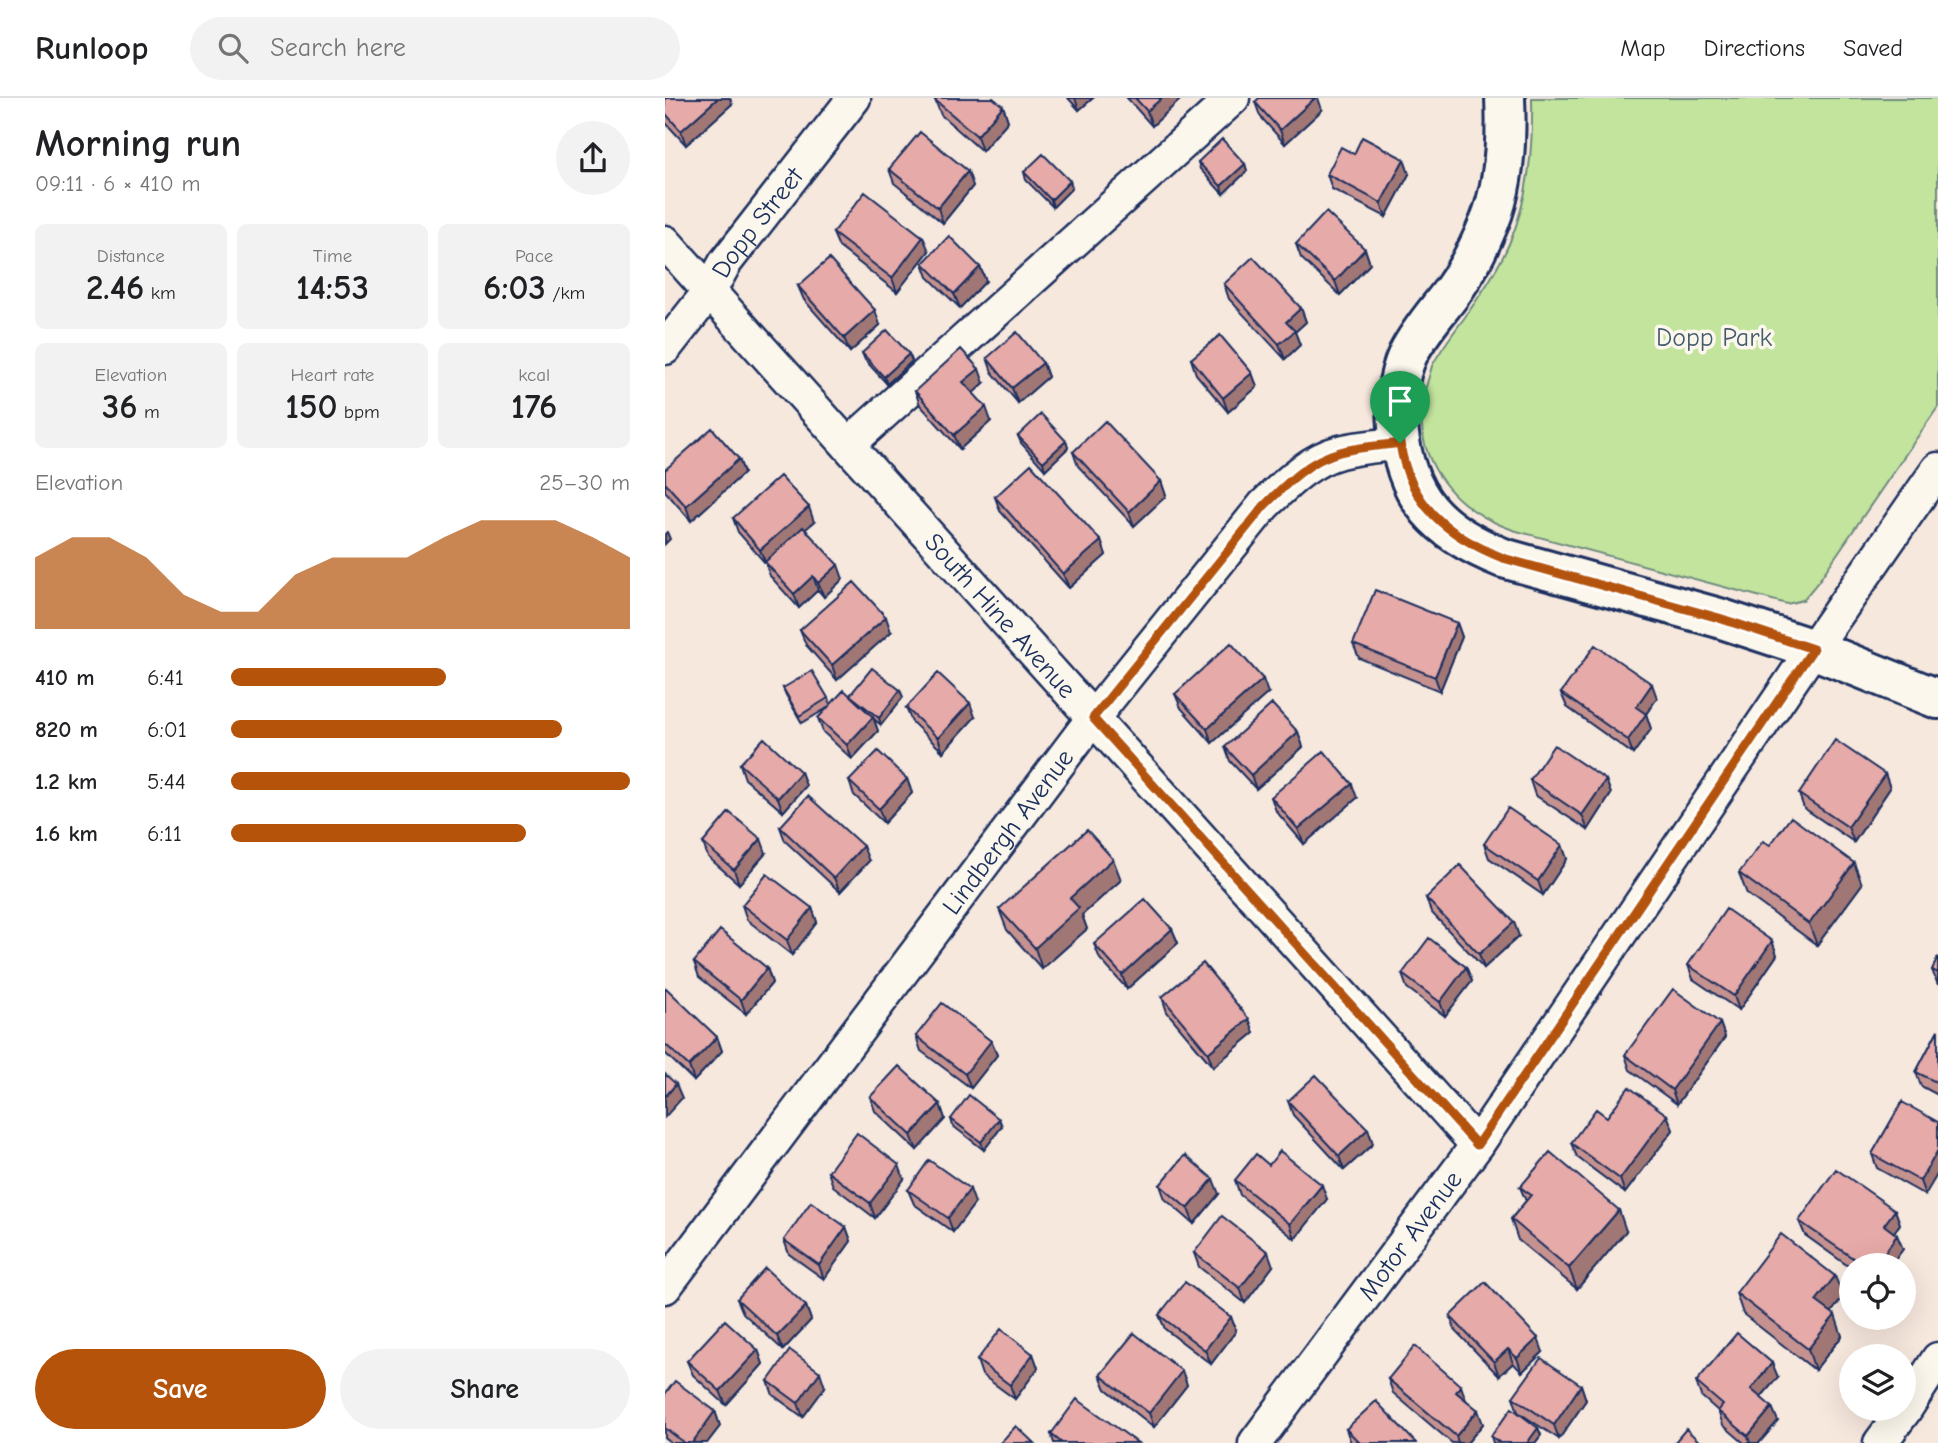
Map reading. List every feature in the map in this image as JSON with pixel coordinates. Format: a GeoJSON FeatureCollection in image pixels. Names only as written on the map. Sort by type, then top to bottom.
{"type":"FeatureCollection","features":[{"type":"Feature","properties":{"kind":"street","name":"Dopp Street"},"geometry":{"type":"LineString","coordinates":[[665,348],[709,292],[725,262],[854,98]]}},
{"type":"Feature","properties":{"kind":"street"},"geometry":{"type":"LineString","coordinates":[[848,445],[1233,98]]}},
{"type":"Feature","properties":{"kind":"street"},"geometry":{"type":"LineString","coordinates":[[1505,98],[1507,131],[1504,165],[1490,220],[1480,244],[1456,286],[1408,355],[1396,399],[1402,455],[1410,482],[1428,509],[1449,530],[1476,547],[1503,558],[1719,618],[1813,649],[1938,699]]}},
{"type":"Feature","properties":{"kind":"street","name":"South Hine Avenue"},"geometry":{"type":"LineString","coordinates":[[665,242],[1477,1145]]}},
{"type":"Feature","properties":{"kind":"street","name":"Lindbergh Avenue"},"geometry":{"type":"LineString","coordinates":[[665,1287],[1093,718],[1264,506],[1310,465],[1339,452],[1400,443]]}},
{"type":"Feature","properties":{"kind":"street","name":"Motor Avenue"},"geometry":{"type":"LineString","coordinates":[[1255,1443],[1477,1145],[1938,469]]}},
{"type":"Feature","properties":{"kind":"street"},"geometry":{"type":"LineString","coordinates":[[1880,1443],[1938,1359]]}},
{"type":"Feature","properties":{"kind":"green space","name":"Dopp Park"},"geometry":{"type":"Polygon","coordinates":[[[1532,98],[1938,98],[1938,407],[1803,600],[1787,604],[1513,530],[1470,508],[1439,476],[1423,435],[1422,412],[1426,387],[1432,366],[1494,273],[1516,227],[1528,173],[1532,98]]]}},
{"type":"Feature","properties":{"kind":"building"},"geometry":{"type":"Polygon","coordinates":[[[665,98],[718,98],[681,131],[665,113],[665,98]]]}},
{"type":"Feature","properties":{"kind":"building"},"geometry":{"type":"Polygon","coordinates":[[[993,98],[1003,106],[977,136],[935,100],[993,98]]]}},
{"type":"Feature","properties":{"kind":"building"},"geometry":{"type":"Polygon","coordinates":[[[1135,98],[1162,98],[1147,111],[1135,98]]]}},
{"type":"Feature","properties":{"kind":"building"},"geometry":{"type":"Polygon","coordinates":[[[1259,98],[1315,98],[1280,130],[1255,102],[1259,98]]]}},
{"type":"Feature","properties":{"kind":"building"},"geometry":{"type":"Polygon","coordinates":[[[920,132],[968,171],[938,208],[889,169],[920,132]]]}},
{"type":"Feature","properties":{"kind":"building"},"geometry":{"type":"Polygon","coordinates":[[[1362,137],[1404,159],[1381,203],[1327,174],[1341,147],[1354,154],[1362,137]]]}},
{"type":"Feature","properties":{"kind":"building"},"geometry":{"type":"Polygon","coordinates":[[[1222,139],[1245,164],[1221,186],[1198,162],[1222,139]]]}},
{"type":"Feature","properties":{"kind":"building"},"geometry":{"type":"Polygon","coordinates":[[[1043,154],[1070,181],[1051,200],[1024,172],[1043,154]]]}},
{"type":"Feature","properties":{"kind":"building"},"geometry":{"type":"Polygon","coordinates":[[[865,192],[923,237],[892,278],[833,233],[865,192]]]}},
{"type":"Feature","properties":{"kind":"building"},"geometry":{"type":"Polygon","coordinates":[[[1326,212],[1365,249],[1335,281],[1296,244],[1326,212]]]}},
{"type":"Feature","properties":{"kind":"building"},"geometry":{"type":"Polygon","coordinates":[[[949,236],[980,267],[954,294],[923,263],[949,236]]]}},
{"type":"Feature","properties":{"kind":"building"},"geometry":{"type":"Polygon","coordinates":[[[1253,257],[1301,308],[1286,322],[1295,331],[1279,344],[1224,284],[1253,257]]]}},
{"type":"Feature","properties":{"kind":"building"},"geometry":{"type":"Polygon","coordinates":[[[829,259],[875,310],[844,338],[798,286],[829,259]]]}},
{"type":"Feature","properties":{"kind":"building"},"geometry":{"type":"Polygon","coordinates":[[[887,330],[909,354],[884,377],[862,353],[887,330]]]}},
{"type":"Feature","properties":{"kind":"building"},"geometry":{"type":"Polygon","coordinates":[[[1017,332],[1043,363],[1012,388],[987,358],[1017,332]]]}},
{"type":"Feature","properties":{"kind":"building"},"geometry":{"type":"Polygon","coordinates":[[[1220,335],[1252,373],[1223,398],[1191,359],[1220,335]]]}},
{"type":"Feature","properties":{"kind":"building"},"geometry":{"type":"Polygon","coordinates":[[[961,349],[979,369],[963,382],[986,407],[954,435],[915,391],[961,349]]]}},
{"type":"Feature","properties":{"kind":"building"},"geometry":{"type":"Polygon","coordinates":[[[1041,414],[1066,441],[1043,462],[1018,436],[1041,414]]]}},
{"type":"Feature","properties":{"kind":"building"},"geometry":{"type":"Polygon","coordinates":[[[1105,421],[1161,481],[1129,512],[1073,452],[1105,421]]]}},
{"type":"Feature","properties":{"kind":"building"},"geometry":{"type":"Polygon","coordinates":[[[712,428],[739,459],[686,506],[665,483],[665,470],[712,428]]]}},
{"type":"Feature","properties":{"kind":"building"},"geometry":{"type":"Polygon","coordinates":[[[1031,464],[1101,541],[1063,574],[995,497],[1031,464]]]}},
{"type":"Feature","properties":{"kind":"building"},"geometry":{"type":"Polygon","coordinates":[[[780,476],[809,507],[760,550],[733,518],[780,476]]]}},
{"type":"Feature","properties":{"kind":"building"},"geometry":{"type":"Polygon","coordinates":[[[803,527],[838,565],[818,583],[813,576],[794,594],[765,562],[803,527]]]}},
{"type":"Feature","properties":{"kind":"building"},"geometry":{"type":"Polygon","coordinates":[[[854,582],[886,617],[832,665],[800,630],[854,582]]]}},
{"type":"Feature","properties":{"kind":"building"},"geometry":{"type":"Polygon","coordinates":[[[1375,590],[1457,623],[1435,677],[1353,644],[1375,590]]]}},
{"type":"Feature","properties":{"kind":"building"},"geometry":{"type":"Polygon","coordinates":[[[1231,643],[1263,679],[1207,729],[1175,694],[1231,643]]]}},
{"type":"Feature","properties":{"kind":"building"},"geometry":{"type":"Polygon","coordinates":[[[1595,645],[1652,684],[1636,707],[1646,714],[1628,740],[1561,693],[1595,645]]]}},
{"type":"Feature","properties":{"kind":"building"},"geometry":{"type":"Polygon","coordinates":[[[872,668],[900,690],[879,718],[850,695],[872,668]]]}},
{"type":"Feature","properties":{"kind":"building"},"geometry":{"type":"Polygon","coordinates":[[[812,671],[828,698],[799,716],[783,688],[812,671]]]}},
{"type":"Feature","properties":{"kind":"building"},"geometry":{"type":"Polygon","coordinates":[[[938,673],[970,703],[938,738],[906,708],[938,673]]]}},
{"type":"Feature","properties":{"kind":"building"},"geometry":{"type":"Polygon","coordinates":[[[844,690],[873,717],[847,745],[818,718],[844,690]]]}},
{"type":"Feature","properties":{"kind":"building"},"geometry":{"type":"Polygon","coordinates":[[[1272,704],[1298,732],[1251,775],[1225,747],[1272,704]]]}},
{"type":"Feature","properties":{"kind":"building"},"geometry":{"type":"Polygon","coordinates":[[[764,738],[801,772],[778,798],[740,764],[764,738]]]}},
{"type":"Feature","properties":{"kind":"building"},"geometry":{"type":"Polygon","coordinates":[[[1835,740],[1885,774],[1848,827],[1799,794],[1835,740]]]}},
{"type":"Feature","properties":{"kind":"building"},"geometry":{"type":"Polygon","coordinates":[[[1554,745],[1606,780],[1582,815],[1530,780],[1554,745]]]}},
{"type":"Feature","properties":{"kind":"building"},"geometry":{"type":"Polygon","coordinates":[[[878,751],[907,779],[879,809],[849,781],[878,751]]]}},
{"type":"Feature","properties":{"kind":"building"},"geometry":{"type":"Polygon","coordinates":[[[1324,751],[1352,784],[1298,829],[1271,797],[1324,751]]]}},
{"type":"Feature","properties":{"kind":"building"},"geometry":{"type":"Polygon","coordinates":[[[808,796],[863,846],[834,878],[780,827],[808,796]]]}},
{"type":"Feature","properties":{"kind":"building"},"geometry":{"type":"Polygon","coordinates":[[[1508,808],[1562,845],[1538,881],[1484,844],[1508,808]]]}},
{"type":"Feature","properties":{"kind":"building"},"geometry":{"type":"Polygon","coordinates":[[[729,812],[761,839],[734,870],[703,843],[729,812]]]}},
{"type":"Feature","properties":{"kind":"building"},"geometry":{"type":"Polygon","coordinates":[[[1791,817],[1854,863],[1809,924],[1739,873],[1763,841],[1770,845],[1791,817]]]}},
{"type":"Feature","properties":{"kind":"building"},"geometry":{"type":"Polygon","coordinates":[[[1087,830],[1113,859],[1070,898],[1079,908],[1035,948],[999,909],[1087,830]]]}},
{"type":"Feature","properties":{"kind":"building"},"geometry":{"type":"Polygon","coordinates":[[[1460,865],[1514,922],[1479,954],[1426,898],[1460,865]]]}},
{"type":"Feature","properties":{"kind":"building"},"geometry":{"type":"Polygon","coordinates":[[[767,874],[812,908],[787,940],[742,905],[767,874]]]}},
{"type":"Feature","properties":{"kind":"building"},"geometry":{"type":"Polygon","coordinates":[[[1145,899],[1172,929],[1122,975],[1094,944],[1145,899]]]}},
{"type":"Feature","properties":{"kind":"building"},"geometry":{"type":"Polygon","coordinates":[[[1726,909],[1772,941],[1734,996],[1688,965],[1726,909]]]}},
{"type":"Feature","properties":{"kind":"building"},"geometry":{"type":"Polygon","coordinates":[[[720,930],[767,968],[741,1000],[694,962],[720,930]]]}},
{"type":"Feature","properties":{"kind":"building"},"geometry":{"type":"Polygon","coordinates":[[[1429,938],[1466,967],[1440,1002],[1402,974],[1429,938]]]}},
{"type":"Feature","properties":{"kind":"building"},"geometry":{"type":"Polygon","coordinates":[[[1938,957],[1938,973],[1932,970],[1938,957]]]}},
{"type":"Feature","properties":{"kind":"building"},"geometry":{"type":"Polygon","coordinates":[[[1203,963],[1249,1019],[1208,1053],[1162,997],[1203,963]]]}},
{"type":"Feature","properties":{"kind":"building"},"geometry":{"type":"Polygon","coordinates":[[[666,988],[717,1037],[689,1066],[665,1044],[666,988]]]}},
{"type":"Feature","properties":{"kind":"building"},"geometry":{"type":"Polygon","coordinates":[[[1673,989],[1720,1023],[1672,1090],[1625,1055],[1673,989]]]}},
{"type":"Feature","properties":{"kind":"building"},"geometry":{"type":"Polygon","coordinates":[[[942,1003],[991,1041],[965,1074],[916,1036],[942,1003]]]}},
{"type":"Feature","properties":{"kind":"building"},"geometry":{"type":"Polygon","coordinates":[[[1938,1030],[1938,1083],[1916,1072],[1938,1030]]]}},
{"type":"Feature","properties":{"kind":"building"},"geometry":{"type":"Polygon","coordinates":[[[899,1066],[940,1104],[911,1135],[870,1097],[899,1066]]]}},
{"type":"Feature","properties":{"kind":"building"},"geometry":{"type":"Polygon","coordinates":[[[665,1074],[676,1084],[665,1097],[665,1074]]]}},
{"type":"Feature","properties":{"kind":"building"},"geometry":{"type":"Polygon","coordinates":[[[1316,1075],[1368,1129],[1339,1156],[1288,1101],[1316,1075]]]}},
{"type":"Feature","properties":{"kind":"building"},"geometry":{"type":"Polygon","coordinates":[[[1629,1087],[1667,1115],[1620,1179],[1571,1143],[1596,1109],[1607,1117],[1629,1087]]]}},
{"type":"Feature","properties":{"kind":"building"},"geometry":{"type":"Polygon","coordinates":[[[969,1095],[999,1119],[981,1142],[951,1119],[969,1095]]]}},
{"type":"Feature","properties":{"kind":"building"},"geometry":{"type":"Polygon","coordinates":[[[1902,1102],[1938,1122],[1938,1150],[1920,1181],[1872,1154],[1902,1102]]]}},
{"type":"Feature","properties":{"kind":"building"},"geometry":{"type":"Polygon","coordinates":[[[857,1133],[899,1165],[870,1203],[828,1172],[857,1133]]]}},
{"type":"Feature","properties":{"kind":"building"},"geometry":{"type":"Polygon","coordinates":[[[1280,1151],[1322,1185],[1290,1224],[1235,1180],[1256,1154],[1269,1165],[1280,1151]]]}},
{"type":"Feature","properties":{"kind":"building"},"geometry":{"type":"Polygon","coordinates":[[[1550,1152],[1619,1210],[1569,1268],[1511,1219],[1531,1195],[1520,1187],[1550,1152]]]}},
{"type":"Feature","properties":{"kind":"building"},"geometry":{"type":"Polygon","coordinates":[[[1185,1155],[1213,1179],[1188,1209],[1160,1185],[1185,1155]]]}},
{"type":"Feature","properties":{"kind":"building"},"geometry":{"type":"Polygon","coordinates":[[[929,1160],[970,1189],[948,1218],[908,1190],[929,1160]]]}},
{"type":"Feature","properties":{"kind":"building"},"geometry":{"type":"Polygon","coordinates":[[[1836,1169],[1895,1210],[1884,1225],[1897,1235],[1884,1253],[1846,1253],[1799,1221],[1836,1169]]]}},
{"type":"Feature","properties":{"kind":"building"},"geometry":{"type":"Polygon","coordinates":[[[811,1202],[846,1227],[819,1265],[784,1240],[811,1202]]]}},
{"type":"Feature","properties":{"kind":"building"},"geometry":{"type":"Polygon","coordinates":[[[1222,1216],[1268,1252],[1240,1288],[1194,1253],[1222,1216]]]}},
{"type":"Feature","properties":{"kind":"building"},"geometry":{"type":"Polygon","coordinates":[[[1781,1234],[1835,1276],[1816,1301],[1835,1315],[1808,1349],[1736,1293],[1781,1234]]]}},
{"type":"Feature","properties":{"kind":"building"},"geometry":{"type":"Polygon","coordinates":[[[765,1268],[806,1306],[777,1336],[737,1299],[765,1268]]]}},
{"type":"Feature","properties":{"kind":"building"},"geometry":{"type":"Polygon","coordinates":[[[1185,1282],[1231,1317],[1205,1350],[1159,1315],[1185,1282]]]}},
{"type":"Feature","properties":{"kind":"building"},"geometry":{"type":"Polygon","coordinates":[[[1485,1282],[1538,1338],[1517,1358],[1508,1349],[1494,1362],[1450,1316],[1485,1282]]]}},
{"type":"Feature","properties":{"kind":"building"},"geometry":{"type":"Polygon","coordinates":[[[725,1320],[758,1350],[720,1391],[687,1361],[725,1320]]]}},
{"type":"Feature","properties":{"kind":"building"},"geometry":{"type":"Polygon","coordinates":[[[1001,1329],[1033,1354],[1010,1385],[977,1360],[1001,1329]]]}},
{"type":"Feature","properties":{"kind":"building"},"geometry":{"type":"Polygon","coordinates":[[[1134,1333],[1182,1371],[1149,1413],[1100,1375],[1134,1333]]]}},
{"type":"Feature","properties":{"kind":"building"},"geometry":{"type":"Polygon","coordinates":[[[1737,1333],[1772,1363],[1751,1389],[1772,1407],[1748,1436],[1718,1411],[1723,1405],[1696,1382],[1737,1333]]]}},
{"type":"Feature","properties":{"kind":"building"},"geometry":{"type":"Polygon","coordinates":[[[1415,1346],[1461,1386],[1456,1392],[1478,1410],[1456,1436],[1388,1379],[1415,1346]]]}},
{"type":"Feature","properties":{"kind":"building"},"geometry":{"type":"Polygon","coordinates":[[[790,1350],[820,1372],[798,1403],[768,1381],[790,1350]]]}},
{"type":"Feature","properties":{"kind":"building"},"geometry":{"type":"Polygon","coordinates":[[[1541,1358],[1581,1385],[1554,1425],[1513,1397],[1541,1358]]]}},
{"type":"Feature","properties":{"kind":"building"},"geometry":{"type":"Polygon","coordinates":[[[675,1381],[715,1411],[692,1443],[685,1443],[665,1428],[665,1394],[675,1381]]]}},
{"type":"Feature","properties":{"kind":"building"},"geometry":{"type":"Polygon","coordinates":[[[1077,1399],[1138,1443],[1062,1443],[1051,1434],[1077,1399]]]}},
{"type":"Feature","properties":{"kind":"building"},"geometry":{"type":"Polygon","coordinates":[[[1376,1401],[1416,1443],[1360,1443],[1346,1429],[1376,1401]]]}},
{"type":"Feature","properties":{"kind":"building"},"geometry":{"type":"Polygon","coordinates":[[[1512,1408],[1538,1428],[1527,1443],[1500,1443],[1491,1436],[1512,1408]]]}},
{"type":"Feature","properties":{"kind":"building"},"geometry":{"type":"Polygon","coordinates":[[[1016,1426],[1034,1443],[1000,1443],[1016,1426]]]}},
{"type":"Feature","properties":{"kind":"building"},"geometry":{"type":"Polygon","coordinates":[[[1686,1429],[1701,1443],[1674,1443],[1686,1429]]]}},
{"type":"Feature","properties":{"kind":"route"},"geometry":{"type":"LineString","coordinates":[[1400,443],[1410,482],[1428,509],[1449,530],[1476,547],[1503,558],[1719,618],[1813,649],[1477,1145],[1093,718],[1264,506],[1287,483],[1310,465],[1339,452],[1400,443]]}}]}
